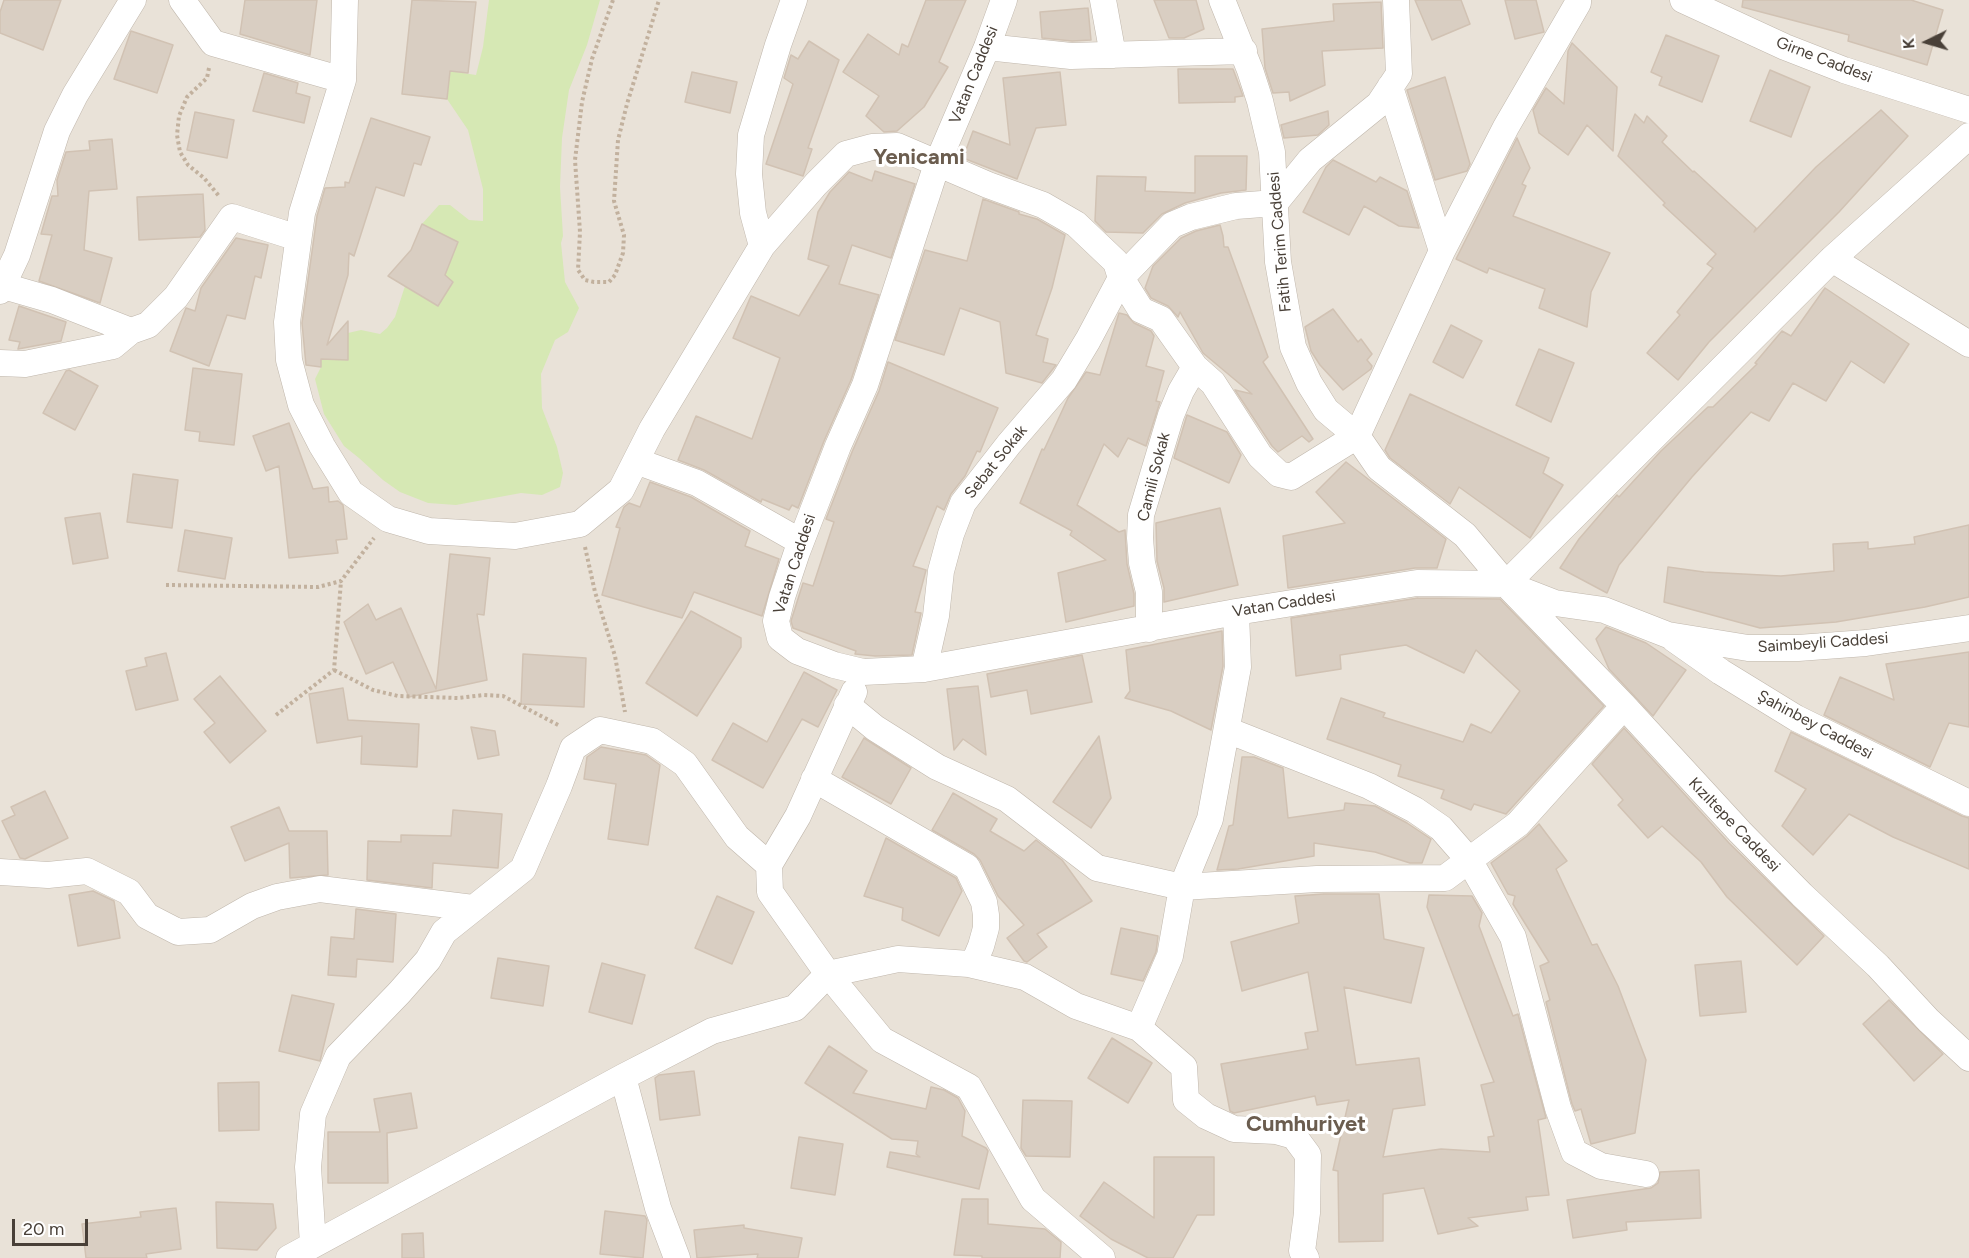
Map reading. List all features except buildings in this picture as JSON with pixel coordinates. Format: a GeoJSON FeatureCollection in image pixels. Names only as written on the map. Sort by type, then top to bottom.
{"type":"FeatureCollection","features":[{"type":"Feature","properties":{"kind":"street"},"geometry":{"type":"LineString","coordinates":[[131,331],[52,300],[1,288],[17,255],[57,131],[75,94],[133,0]]}},
{"type":"Feature","properties":{"kind":"street"},"geometry":{"type":"LineString","coordinates":[[182,0],[213,43],[343,80]]}},
{"type":"Feature","properties":{"kind":"street"},"geometry":{"type":"LineString","coordinates":[[345,0],[343,80],[302,213],[287,322],[289,360],[301,405],[322,446],[351,493],[388,519],[429,531],[515,536],[580,524],[621,490],[652,429],[762,246],[816,184],[846,154],[872,147],[897,146],[1043,205],[1076,224],[1116,262],[1121,278],[1141,310],[1161,319],[1195,367],[1213,383],[1260,456],[1279,474],[1291,477],[1357,436],[1442,251],[1506,128],[1578,0]]}},
{"type":"Feature","properties":{"kind":"street"},"geometry":{"type":"LineString","coordinates":[[762,246],[753,213],[749,174],[751,135],[794,0]]}},
{"type":"Feature","properties":{"kind":"street","name":"Vatan Caddesi"},"geometry":{"type":"LineString","coordinates":[[1004,0],[987,47],[937,164],[865,385],[838,446],[801,542],[782,597],[777,621],[780,638],[797,651],[834,665],[863,672],[924,669],[1236,612],[1417,583],[1506,584]]}},
{"type":"Feature","properties":{"kind":"street"},"geometry":{"type":"LineString","coordinates":[[1103,0],[1113,55]]}},
{"type":"Feature","properties":{"kind":"street","name":"Fatih Terim Caddesi"},"geometry":{"type":"LineString","coordinates":[[1222,0],[1244,51],[1260,101],[1272,152],[1278,262],[1293,347],[1309,383],[1326,410],[1357,436],[1379,468],[1465,535],[1506,584]]}},
{"type":"Feature","properties":{"kind":"street"},"geometry":{"type":"LineString","coordinates":[[1275,203],[1310,160],[1379,104],[1399,74],[1396,0]]}},
{"type":"Feature","properties":{"kind":"street","name":"Girne Caddesi"},"geometry":{"type":"LineString","coordinates":[[1683,0],[1785,47],[1844,70],[1969,110]]}},
{"type":"Feature","properties":{"kind":"street"},"geometry":{"type":"LineString","coordinates":[[987,47],[1071,56],[1244,51]]}},
{"type":"Feature","properties":{"kind":"street"},"geometry":{"type":"LineString","coordinates":[[1390,87],[1442,251]]}},
{"type":"Feature","properties":{"kind":"street"},"geometry":{"type":"LineString","coordinates":[[1506,584],[1832,259],[1969,136]]}},
{"type":"Feature","properties":{"kind":"street","name":"Sebat Sokak"},"geometry":{"type":"LineString","coordinates":[[924,669],[936,616],[941,571],[951,534],[963,503],[1009,444],[1064,380],[1121,278],[1172,225],[1191,217],[1236,206],[1275,203]]}},
{"type":"Feature","properties":{"kind":"street"},"geometry":{"type":"LineString","coordinates":[[0,363],[25,364],[113,346],[131,331],[148,324],[176,297],[232,217],[298,238]]}},
{"type":"Feature","properties":{"kind":"street"},"geometry":{"type":"LineString","coordinates":[[1832,259],[1969,344]]}},
{"type":"Feature","properties":{"kind":"street","name":"Camili Sokak"},"geometry":{"type":"LineString","coordinates":[[1149,629],[1149,592],[1142,563],[1140,538],[1141,515],[1171,415],[1195,367]]}},
{"type":"Feature","properties":{"kind":"street"},"geometry":{"type":"LineString","coordinates":[[636,461],[697,483],[801,542]]}},
{"type":"Feature","properties":{"kind":"street","name":"Saimbeyli Caddesi"},"geometry":{"type":"LineString","coordinates":[[1506,584],[1555,603],[1604,610],[1668,635],[1748,648],[1798,648],[1866,643],[1968,628]]}},
{"type":"Feature","properties":{"kind":"street","name":"Kızıltepe Caddesi"},"geometry":{"type":"LineString","coordinates":[[1506,584],[1624,706],[1755,848],[1878,966],[1928,1020],[1969,1058]]}},
{"type":"Feature","properties":{"kind":"street"},"geometry":{"type":"LineString","coordinates":[[1139,1028],[1170,956],[1182,887],[1210,819],[1238,667],[1236,612]]}},
{"type":"Feature","properties":{"kind":"street","name":"Şahinbey Caddesi"},"geometry":{"type":"LineString","coordinates":[[1668,635],[1720,672],[1796,718],[1969,803]]}},
{"type":"Feature","properties":{"kind":"street"},"geometry":{"type":"LineString","coordinates":[[863,672],[798,816],[769,865],[770,892],[828,974],[882,1040],[969,1088],[1033,1199],[1096,1257]]}},
{"type":"Feature","properties":{"kind":"street"},"geometry":{"type":"LineString","coordinates":[[848,705],[875,728],[937,767],[1007,799],[1097,868],[1182,887],[1317,879],[1445,878],[1518,824],[1624,706]]}},
{"type":"Feature","properties":{"kind":"street"},"geometry":{"type":"LineString","coordinates":[[313,1244],[308,1167],[313,1114],[338,1056],[428,960],[444,932],[523,869],[573,748],[600,730],[652,741],[685,764],[737,837],[769,865]]}},
{"type":"Feature","properties":{"kind":"street"},"geometry":{"type":"LineString","coordinates":[[1227,730],[1369,786],[1415,810],[1441,828],[1469,860],[1513,937],[1558,1108],[1574,1152],[1601,1166],[1646,1174]]}},
{"type":"Feature","properties":{"kind":"street"},"geometry":{"type":"LineString","coordinates":[[814,779],[967,867],[984,902],[986,915],[986,928],[973,965]]}},
{"type":"Feature","properties":{"kind":"street"},"geometry":{"type":"LineString","coordinates":[[0,872],[48,875],[87,871],[129,892],[147,916],[178,932],[210,930],[252,906],[277,897],[320,889],[472,908]]}},
{"type":"Feature","properties":{"kind":"street"},"geometry":{"type":"LineString","coordinates":[[289,1258],[712,1031],[795,1008],[828,974],[898,958],[973,965],[1025,977],[1076,1006],[1139,1028],[1184,1067],[1186,1100],[1206,1116],[1234,1129],[1276,1131],[1294,1136],[1308,1155],[1307,1213],[1302,1251],[1306,1258]]}},
{"type":"Feature","properties":{"kind":"street"},"geometry":{"type":"LineString","coordinates":[[623,1077],[658,1208],[677,1258]]}},
{"type":"Feature","properties":{"kind":"path"},"geometry":{"type":"LineString","coordinates":[[613,0],[592,59],[582,102],[576,160],[580,232],[578,270],[585,280],[594,282],[609,282],[615,275],[623,253],[624,235],[614,201],[618,140],[659,0]]}},
{"type":"Feature","properties":{"kind":"path"},"geometry":{"type":"LineString","coordinates":[[213,43],[207,78],[187,97],[178,116],[177,135],[180,152],[188,165],[204,178],[224,201],[232,217]]}},
{"type":"Feature","properties":{"kind":"path"},"geometry":{"type":"LineString","coordinates":[[276,716],[334,670],[341,581],[388,519]]}},
{"type":"Feature","properties":{"kind":"path"},"geometry":{"type":"LineString","coordinates":[[580,524],[596,592],[615,656],[630,736]]}},
{"type":"Feature","properties":{"kind":"path"},"geometry":{"type":"LineString","coordinates":[[166,585],[318,587],[341,581]]}},
{"type":"Feature","properties":{"kind":"path"},"geometry":{"type":"LineString","coordinates":[[334,670],[373,690],[398,696],[458,698],[484,695],[503,696],[587,739]]}},
{"type":"Feature","properties":{"kind":"shaded area"},"geometry":{"type":"Polygon","coordinates":[[[0,0],[1969,0],[1969,1258],[0,1258],[0,0]]]}},
{"type":"Feature","properties":{"kind":"green space"},"geometry":{"type":"Polygon","coordinates":[[[489,0],[600,0],[587,45],[569,90],[562,138],[560,187],[563,236],[561,243],[565,282],[579,308],[568,332],[555,340],[541,374],[542,408],[557,447],[563,473],[560,487],[542,495],[521,493],[456,505],[428,503],[400,492],[344,446],[324,414],[315,379],[321,367],[321,359],[348,360],[348,333],[361,330],[380,334],[387,328],[395,317],[405,286],[438,305],[453,283],[445,275],[457,242],[422,224],[439,205],[450,205],[469,220],[483,221],[483,189],[468,130],[447,99],[450,71],[476,75],[483,47],[489,0]]]}},
{"type":"Feature","properties":{"kind":"district","name":"Yenicami"},"geometry":{"type":"Point","coordinates":[919,158]}},
{"type":"Feature","properties":{"kind":"district","name":"Cumhuriyet"},"geometry":{"type":"Point","coordinates":[1306,1125]}}]}
